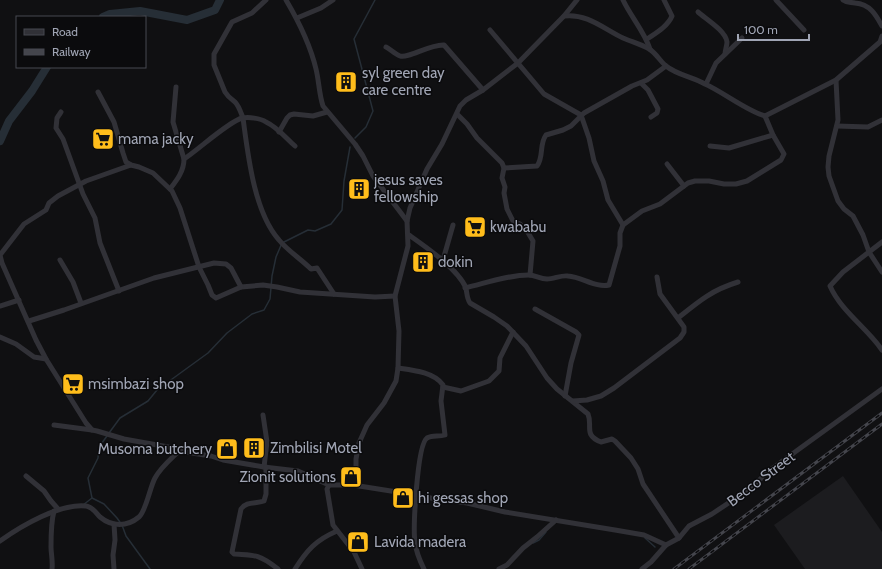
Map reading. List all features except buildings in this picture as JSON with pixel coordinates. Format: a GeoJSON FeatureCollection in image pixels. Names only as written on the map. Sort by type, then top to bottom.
{"type":"FeatureCollection","features":[{"type":"Feature","properties":{"kind":"street"},"geometry":{"type":"LineString","coordinates":[[266,0],[252,13],[232,22],[213,57],[216,72],[227,96],[236,103],[243,118],[255,188],[266,219],[278,240],[311,269],[317,268],[334,294]]}},
{"type":"Feature","properties":{"kind":"street"},"geometry":{"type":"LineString","coordinates":[[286,0],[297,18],[309,46],[316,70],[320,98],[327,112],[355,144],[363,156],[372,176],[407,221]]}},
{"type":"Feature","properties":{"kind":"street"},"geometry":{"type":"LineString","coordinates":[[297,18],[321,8],[333,0]]}},
{"type":"Feature","properties":{"kind":"street"},"geometry":{"type":"LineString","coordinates":[[353,485],[356,478],[356,459],[359,443],[367,425],[384,403],[396,381],[398,368],[399,331],[395,296],[408,246],[407,221],[410,208],[418,188],[442,144],[456,114],[464,102],[483,90],[518,63],[564,16],[577,0]]}},
{"type":"Feature","properties":{"kind":"street"},"geometry":{"type":"LineString","coordinates":[[623,0],[647,39],[650,49]]}},
{"type":"Feature","properties":{"kind":"street"},"geometry":{"type":"LineString","coordinates":[[647,39],[667,24],[671,19],[671,12],[664,0]]}},
{"type":"Feature","properties":{"kind":"street"},"geometry":{"type":"LineString","coordinates":[[776,0],[804,30]]}},
{"type":"Feature","properties":{"kind":"street"},"geometry":{"type":"LineString","coordinates":[[843,0],[846,3],[856,3],[866,6],[872,10],[882,26]]}},
{"type":"Feature","properties":{"kind":"street"},"geometry":{"type":"LineString","coordinates":[[698,12],[725,36],[727,41],[725,54]]}},
{"type":"Feature","properties":{"kind":"street"},"geometry":{"type":"LineString","coordinates":[[465,288],[510,277],[530,275],[537,278],[547,279],[566,275],[578,277],[603,286],[609,285],[620,246],[620,233],[623,224],[642,211],[660,204],[684,186],[695,181],[736,184],[753,178],[784,157],[782,148],[773,135],[764,116],[752,111],[706,84],[666,66],[650,49],[622,37],[585,18],[578,16],[564,16]]}},
{"type":"Feature","properties":{"kind":"street"},"geometry":{"type":"LineString","coordinates":[[490,30],[544,94],[581,116],[589,138],[594,161],[603,181],[608,200],[623,224]]}},
{"type":"Feature","properties":{"kind":"street"},"geometry":{"type":"LineString","coordinates":[[764,116],[836,80],[881,44],[882,36]]}},
{"type":"Feature","properties":{"kind":"street"},"geometry":{"type":"LineString","coordinates":[[706,84],[716,63],[742,38]]}},
{"type":"Feature","properties":{"kind":"street"},"geometry":{"type":"LineString","coordinates":[[386,47],[399,56],[405,56],[425,48],[444,45],[483,90]]}},
{"type":"Feature","properties":{"kind":"street"},"geometry":{"type":"LineString","coordinates":[[504,168],[537,166],[540,162],[544,137],[546,135],[564,130],[571,126],[581,116],[632,86],[641,83],[666,66]]}},
{"type":"Feature","properties":{"kind":"street"},"geometry":{"type":"LineString","coordinates":[[836,80],[838,120],[829,156],[828,176],[838,201],[844,209],[854,216],[869,252],[882,272]]}},
{"type":"Feature","properties":{"kind":"street"},"geometry":{"type":"LineString","coordinates":[[641,83],[648,90],[658,109],[657,113],[651,117]]}},
{"type":"Feature","properties":{"kind":"street"},"geometry":{"type":"LineString","coordinates":[[170,189],[184,167],[184,159],[173,122],[176,87]]}},
{"type":"Feature","properties":{"kind":"street"},"geometry":{"type":"LineString","coordinates":[[98,92],[117,128],[124,158],[131,165],[153,173],[170,189],[180,208],[199,267],[212,295],[216,298],[241,288],[263,285],[300,292],[370,297],[395,296]]}},
{"type":"Feature","properties":{"kind":"street"},"geometry":{"type":"LineString","coordinates":[[61,112],[57,118],[56,128],[63,139],[79,184],[95,218],[100,243],[119,290]]}},
{"type":"Feature","properties":{"kind":"street"},"geometry":{"type":"LineString","coordinates":[[279,132],[290,115],[313,116],[327,112]]}},
{"type":"Feature","properties":{"kind":"street"},"geometry":{"type":"LineString","coordinates":[[456,114],[467,124],[477,138],[499,158],[502,163],[504,168],[502,178],[505,186],[504,193],[507,208],[513,221],[520,224],[527,231],[533,241],[530,275]]}},
{"type":"Feature","properties":{"kind":"street"},"geometry":{"type":"LineString","coordinates":[[184,159],[225,128],[243,118],[261,120],[269,123],[295,146]]}},
{"type":"Feature","properties":{"kind":"street"},"geometry":{"type":"LineString","coordinates":[[837,126],[868,127],[882,120]]}},
{"type":"Feature","properties":{"kind":"street"},"geometry":{"type":"LineString","coordinates":[[710,146],[729,148],[773,135]]}},
{"type":"Feature","properties":{"kind":"street"},"geometry":{"type":"LineString","coordinates":[[667,164],[684,186]]}},
{"type":"Feature","properties":{"kind":"street"},"geometry":{"type":"LineString","coordinates":[[92,430],[86,423],[39,346],[2,263],[0,255],[24,224],[46,210],[48,203],[58,196],[79,184],[131,165]]}},
{"type":"Feature","properties":{"kind":"street"},"geometry":{"type":"LineString","coordinates":[[443,260],[453,225]]}},
{"type":"Feature","properties":{"kind":"street"},"geometry":{"type":"LineString","coordinates":[[408,235],[443,260],[465,288],[470,304],[494,316],[513,332],[526,346],[547,378],[565,396],[588,414],[590,418],[588,428],[589,433],[601,442],[607,439],[615,441],[631,458],[638,469],[643,484],[679,538]]}},
{"type":"Feature","properties":{"kind":"street"},"geometry":{"type":"LineString","coordinates":[[882,242],[843,272],[830,286],[840,302],[854,319],[876,341],[882,350]]}},
{"type":"Feature","properties":{"kind":"street"},"geometry":{"type":"LineString","coordinates":[[60,260],[81,303]]}},
{"type":"Feature","properties":{"kind":"street"},"geometry":{"type":"LineString","coordinates":[[28,321],[154,278],[214,263],[226,264],[231,268],[241,288]]}},
{"type":"Feature","properties":{"kind":"street"},"geometry":{"type":"LineString","coordinates":[[573,401],[588,400],[600,396],[614,388],[670,345],[684,332],[684,326],[660,294],[657,277]]}},
{"type":"Feature","properties":{"kind":"street"},"geometry":{"type":"LineString","coordinates":[[678,318],[709,294],[722,287],[738,282]]}},
{"type":"Feature","properties":{"kind":"street"},"geometry":{"type":"LineString","coordinates":[[0,306],[19,300]]}},
{"type":"Feature","properties":{"kind":"street"},"geometry":{"type":"LineString","coordinates":[[535,309],[579,335],[571,363],[565,396]]}},
{"type":"Feature","properties":{"kind":"street"},"geometry":{"type":"LineString","coordinates":[[443,388],[461,391],[489,381],[499,370],[500,358],[513,332]]}},
{"type":"Feature","properties":{"kind":"street"},"geometry":{"type":"LineString","coordinates":[[0,337],[16,344],[34,357],[46,358]]}},
{"type":"Feature","properties":{"kind":"street"},"geometry":{"type":"LineString","coordinates":[[398,368],[415,370],[428,375],[440,381],[443,388],[441,402],[445,435],[426,438],[419,460],[414,529],[415,544],[423,569]]}},
{"type":"Feature","properties":{"kind":"street","name":"Becco Street"},"geometry":{"type":"LineString","coordinates":[[642,569],[651,562],[666,545],[679,538],[689,526],[712,514],[754,486],[766,473],[882,389]]}},
{"type":"Feature","properties":{"kind":"street"},"geometry":{"type":"LineString","coordinates":[[263,415],[266,442],[266,494],[264,501],[258,504],[243,505],[241,508],[232,552],[234,554],[252,555],[263,558],[278,569]]}},
{"type":"Feature","properties":{"kind":"street"},"geometry":{"type":"LineString","coordinates":[[54,425],[92,430],[124,439],[179,451],[211,456],[223,460],[298,471],[329,485],[353,485],[467,503],[505,512],[644,535],[666,545]]}},
{"type":"Feature","properties":{"kind":"street"},"geometry":{"type":"LineString","coordinates":[[0,541],[56,510],[86,506],[91,508],[107,522],[122,525],[134,520],[142,514],[156,477],[163,467],[179,451]]}},
{"type":"Feature","properties":{"kind":"street"},"geometry":{"type":"LineString","coordinates":[[26,476],[44,491],[56,510]]}},
{"type":"Feature","properties":{"kind":"street"},"geometry":{"type":"LineString","coordinates":[[329,485],[327,489],[333,525],[348,542],[362,569]]}},
{"type":"Feature","properties":{"kind":"street"},"geometry":{"type":"LineString","coordinates":[[52,569],[53,563],[50,547],[52,518],[56,510]]}},
{"type":"Feature","properties":{"kind":"street"},"geometry":{"type":"LineString","coordinates":[[500,569],[507,565],[523,548],[556,520]]}},
{"type":"Feature","properties":{"kind":"street"},"geometry":{"type":"LineString","coordinates":[[114,524],[114,569]]}},
{"type":"Feature","properties":{"kind":"street"},"geometry":{"type":"LineString","coordinates":[[295,569],[308,550],[316,543],[337,531]]}},
{"type":"Feature","properties":{"kind":"shaded area"},"geometry":{"type":"Polygon","coordinates":[[[843,476],[882,532],[882,569],[805,569],[774,525],[843,476]]]}},
{"type":"Feature","properties":{"kind":"waterway"},"geometry":{"type":"LineString","coordinates":[[105,16],[110,14],[140,11],[187,20],[215,10],[220,0]]}},
{"type":"Feature","properties":{"kind":"waterway"},"geometry":{"type":"LineString","coordinates":[[355,138],[366,127],[373,111],[354,39],[375,0]]}},
{"type":"Feature","properties":{"kind":"waterway"},"geometry":{"type":"LineString","coordinates":[[0,141],[9,121],[32,91],[46,68]]}},
{"type":"Feature","properties":{"kind":"waterway"},"geometry":{"type":"LineString","coordinates":[[109,433],[120,418],[148,401],[157,390],[208,353],[227,333],[252,314],[264,310],[270,299],[272,276],[276,257],[282,243],[308,230],[315,231],[331,224],[342,210],[344,181],[350,147]]}},
{"type":"Feature","properties":{"kind":"waterway"},"geometry":{"type":"LineString","coordinates":[[107,436],[99,447],[98,458],[88,478],[92,498],[104,504],[117,518],[122,525],[126,536],[150,569]]}},
{"type":"Feature","properties":{"kind":"waterway"},"geometry":{"type":"LineString","coordinates":[[83,505],[92,498]]}},
{"type":"Feature","properties":{"kind":"waterway"},"geometry":{"type":"LineString","coordinates":[[533,543],[539,540],[546,532]]}},
{"type":"Feature","properties":{"kind":"waterway"},"geometry":{"type":"LineString","coordinates":[[645,538],[655,547]]}},
{"type":"Feature","properties":{"kind":"railway"},"geometry":{"type":"LineString","coordinates":[[674,569],[882,413]]}},
{"type":"Feature","properties":{"kind":"railway"},"geometry":{"type":"LineString","coordinates":[[689,569],[882,424]]}},
{"type":"Feature","properties":{"kind":"place","name":"syl green day care centre"},"geometry":{"type":"Point","coordinates":[346,82]}},
{"type":"Feature","properties":{"kind":"place","name":"mama jacky"},"geometry":{"type":"Point","coordinates":[103,139]}},
{"type":"Feature","properties":{"kind":"place","name":"jesus saves fellowship"},"geometry":{"type":"Point","coordinates":[359,189]}},
{"type":"Feature","properties":{"kind":"place","name":"kwababu"},"geometry":{"type":"Point","coordinates":[475,227]}},
{"type":"Feature","properties":{"kind":"place","name":"dokin"},"geometry":{"type":"Point","coordinates":[423,262]}},
{"type":"Feature","properties":{"kind":"place","name":"msimbazi shop"},"geometry":{"type":"Point","coordinates":[73,384]}},
{"type":"Feature","properties":{"kind":"place","name":"Zimbilisi Motel"},"geometry":{"type":"Point","coordinates":[254,448]}},
{"type":"Feature","properties":{"kind":"place","name":"Musoma butchery"},"geometry":{"type":"Point","coordinates":[227,449]}},
{"type":"Feature","properties":{"kind":"place","name":"Zionit solutions"},"geometry":{"type":"Point","coordinates":[351,477]}},
{"type":"Feature","properties":{"kind":"place","name":"hi gessas shop"},"geometry":{"type":"Point","coordinates":[403,498]}},
{"type":"Feature","properties":{"kind":"place","name":"Lavida madera"},"geometry":{"type":"Point","coordinates":[358,542]}}]}
